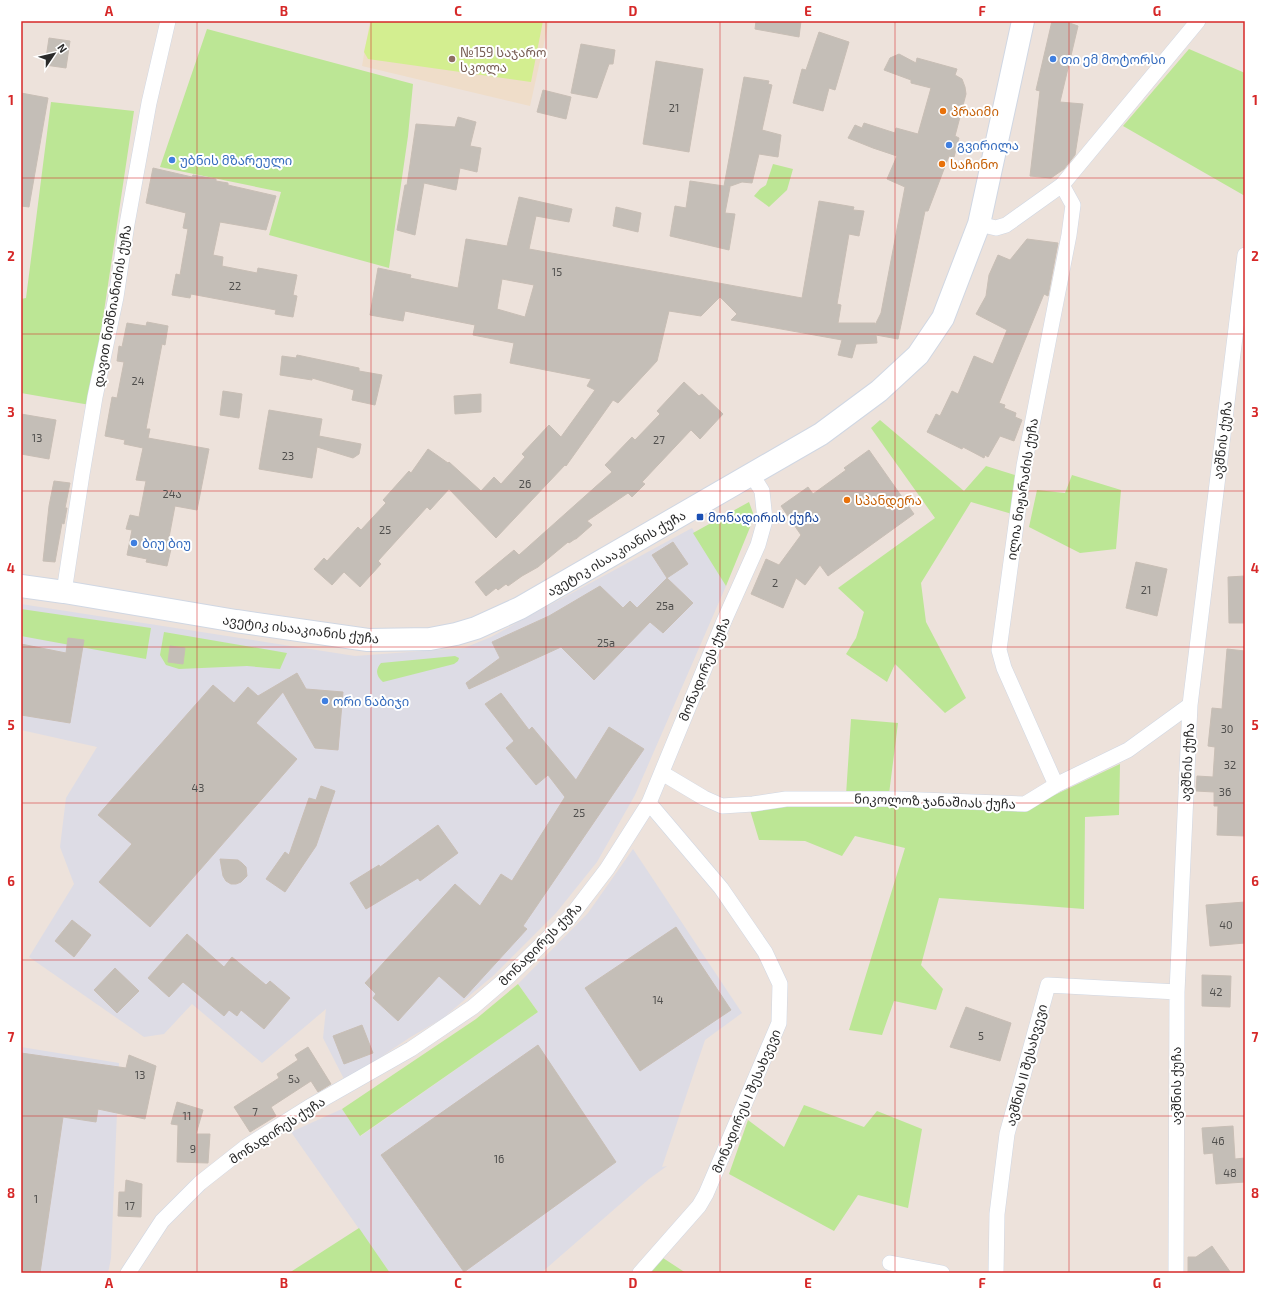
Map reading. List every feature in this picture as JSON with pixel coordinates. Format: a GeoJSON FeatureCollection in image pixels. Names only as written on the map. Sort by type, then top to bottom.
{"type":"FeatureCollection","features":[{"type":"Feature","properties":{"kind":"main road","name":"ავეტიკ ისააკიანის ქუჩა"},"geometry":{"type":"LineString","coordinates":[[21,586],[236,621],[368,640],[430,639],[456,634],[476,628],[520,608],[821,434],[879,392],[918,355],[943,318],[979,224],[1023,21]]}},
{"type":"Feature","properties":{"kind":"street","name":"დავით ნიშნიანიძის ქუჩა"},"geometry":{"type":"LineString","coordinates":[[64,592],[95,397],[116,297],[127,224],[149,104],[168,21]]}},
{"type":"Feature","properties":{"kind":"street"},"geometry":{"type":"LineString","coordinates":[[979,224],[996,228],[1006,225],[1062,185],[1198,21]]}},
{"type":"Feature","properties":{"kind":"street","name":"ილია ნიჟარაძის ქუჩა"},"geometry":{"type":"LineString","coordinates":[[1056,785],[1004,668],[998,650],[1024,466],[1069,235],[1072,205],[1062,185]]}},
{"type":"Feature","properties":{"kind":"street","name":"ავშნის ქუჩა"},"geometry":{"type":"LineString","coordinates":[[1176,1273],[1176,992],[1190,705],[1245,255]]}},
{"type":"Feature","properties":{"kind":"street","name":"მონადირეს ქუჩა"},"geometry":{"type":"LineString","coordinates":[[128,1273],[162,1221],[200,1183],[247,1146],[309,1107],[411,1049],[473,1007],[508,977],[571,916],[607,869],[649,803],[724,622],[758,545],[765,520],[762,491],[752,475]]}},
{"type":"Feature","properties":{"kind":"street","name":"ნიკოლოზ ჯანაშიას ქუჩა"},"geometry":{"type":"LineString","coordinates":[[662,772],[704,798],[722,806],[753,804],[786,799],[896,799],[1025,804],[1056,785],[1128,750],[1190,705]]}},
{"type":"Feature","properties":{"kind":"street","name":"მონადირეს I შესახვევი"},"geometry":{"type":"LineString","coordinates":[[640,1273],[699,1206],[706,1194],[780,1023],[780,984],[765,952],[721,888],[649,803]]}},
{"type":"Feature","properties":{"kind":"street","name":"ავშნის II შესახვევი"},"geometry":{"type":"LineString","coordinates":[[996,1273],[997,1214],[1007,1134],[1048,985],[1176,992]]}},
{"type":"Feature","properties":{"kind":"street"},"geometry":{"type":"LineString","coordinates":[[890,1263],[942,1273]]}},
{"type":"Feature","properties":{"kind":"shaded area","name":"№159 საჯარო სკოლა"},"geometry":{"type":"Polygon","coordinates":[[[370,21],[549,21],[530,106],[362,66],[370,21]]]}},
{"type":"Feature","properties":{"kind":"shaded area"},"geometry":{"type":"Polygon","coordinates":[[[692,528],[726,586],[635,795],[597,862],[556,913],[494,975],[443,1018],[409,1038],[345,1081],[323,1038],[326,1009],[262,1063],[192,1004],[164,1034],[144,1037],[29,957],[74,884],[60,847],[66,798],[97,747],[21,730],[21,604],[355,656],[464,648],[491,637],[692,528]]]}},
{"type":"Feature","properties":{"kind":"shaded area"},"geometry":{"type":"Polygon","coordinates":[[[633,849],[742,1013],[705,1040],[662,1167],[667,1166],[649,1179],[541,1273],[390,1273],[291,1132],[342,1109],[361,1136],[538,1012],[518,984],[588,913],[633,849]]]}},
{"type":"Feature","properties":{"kind":"shaded area"},"geometry":{"type":"Polygon","coordinates":[[[21,1047],[119,1063],[111,1258],[108,1273],[21,1273],[21,1047]]]}},
{"type":"Feature","properties":{"kind":"green space","name":"№159 საჯარო სკოლა"},"geometry":{"type":"Polygon","coordinates":[[[371,21],[543,21],[531,82],[368,59],[364,52],[371,21]]]}},
{"type":"Feature","properties":{"kind":"green space"},"geometry":{"type":"Polygon","coordinates":[[[207,29],[413,84],[408,136],[389,268],[269,235],[281,192],[160,167],[207,29]]]}},
{"type":"Feature","properties":{"kind":"green space"},"geometry":{"type":"Polygon","coordinates":[[[1189,49],[1245,73],[1245,196],[1123,126],[1189,49]]]}},
{"type":"Feature","properties":{"kind":"green space"},"geometry":{"type":"Polygon","coordinates":[[[51,102],[134,111],[90,405],[21,393],[21,299],[26,298],[51,102]]]}},
{"type":"Feature","properties":{"kind":"green space"},"geometry":{"type":"Polygon","coordinates":[[[773,164],[793,169],[787,190],[769,207],[754,196],[766,185],[773,164]]]}},
{"type":"Feature","properties":{"kind":"green space"},"geometry":{"type":"Polygon","coordinates":[[[880,420],[964,491],[986,466],[1018,476],[1012,514],[971,502],[921,583],[926,622],[966,698],[945,713],[895,664],[887,682],[846,654],[856,638],[864,612],[838,588],[935,518],[871,428],[880,420]]]}},
{"type":"Feature","properties":{"kind":"green space"},"geometry":{"type":"Polygon","coordinates":[[[1072,475],[1121,490],[1116,549],[1080,553],[1029,527],[1037,490],[1065,493],[1072,475]]]}},
{"type":"Feature","properties":{"kind":"green space"},"geometry":{"type":"Polygon","coordinates":[[[749,502],[753,513],[751,525],[726,586],[693,533],[749,502]]]}},
{"type":"Feature","properties":{"kind":"green space"},"geometry":{"type":"Polygon","coordinates":[[[21,609],[151,628],[146,659],[21,636],[21,609]]]}},
{"type":"Feature","properties":{"kind":"green space"},"geometry":{"type":"Polygon","coordinates":[[[164,632],[287,653],[280,669],[247,666],[179,669],[166,665],[160,655],[164,632]]]}},
{"type":"Feature","properties":{"kind":"green space"},"geometry":{"type":"Polygon","coordinates":[[[455,656],[459,658],[454,664],[383,682],[377,673],[381,663],[455,656]]]}},
{"type":"Feature","properties":{"kind":"green space"},"geometry":{"type":"Polygon","coordinates":[[[851,719],[898,723],[889,794],[846,795],[851,719]]]}},
{"type":"Feature","properties":{"kind":"green space"},"geometry":{"type":"Polygon","coordinates":[[[1120,764],[1119,815],[1085,817],[1084,909],[939,898],[921,965],[943,989],[936,1010],[894,1001],[882,1035],[849,1030],[905,848],[855,836],[842,856],[805,841],[759,840],[750,810],[790,806],[905,806],[1023,810],[1120,764]]]}},
{"type":"Feature","properties":{"kind":"green space"},"geometry":{"type":"Polygon","coordinates":[[[518,984],[538,1012],[360,1136],[342,1109],[476,1019],[518,984]]]}},
{"type":"Feature","properties":{"kind":"green space"},"geometry":{"type":"Polygon","coordinates":[[[804,1105],[864,1127],[877,1111],[922,1129],[908,1208],[858,1195],[834,1231],[729,1174],[748,1120],[784,1147],[804,1105]]]}},
{"type":"Feature","properties":{"kind":"green space"},"geometry":{"type":"Polygon","coordinates":[[[359,1228],[390,1273],[289,1273],[359,1228]]]}},
{"type":"Feature","properties":{"kind":"green space"},"geometry":{"type":"Polygon","coordinates":[[[663,1258],[686,1273],[650,1273],[663,1258]]]}},
{"type":"Feature","properties":{"kind":"building"},"geometry":{"type":"Polygon","coordinates":[[[756,21],[801,21],[799,37],[755,29],[756,21]]]}},
{"type":"Feature","properties":{"kind":"building"},"geometry":{"type":"Polygon","coordinates":[[[1052,21],[1064,21],[1078,26],[1060,102],[1083,104],[1075,155],[1064,169],[1051,178],[1030,176],[1040,91],[1036,90],[1052,21]]]}},
{"type":"Feature","properties":{"kind":"building"},"geometry":{"type":"Polygon","coordinates":[[[819,32],[849,42],[835,90],[829,88],[823,111],[793,103],[802,69],[806,70],[819,32]]]}},
{"type":"Feature","properties":{"kind":"building"},"geometry":{"type":"Polygon","coordinates":[[[49,38],[70,41],[66,68],[45,65],[49,38]]]}},
{"type":"Feature","properties":{"kind":"building"},"geometry":{"type":"Polygon","coordinates":[[[581,44],[615,50],[613,64],[609,64],[597,98],[571,93],[581,44]]]}},
{"type":"Feature","properties":{"kind":"building"},"geometry":{"type":"Polygon","coordinates":[[[899,54],[916,63],[917,58],[957,69],[955,75],[962,79],[966,94],[955,136],[959,138],[954,157],[949,156],[928,211],[925,211],[898,339],[876,335],[877,343],[856,344],[852,358],[838,355],[842,340],[731,320],[737,314],[720,297],[701,316],[669,311],[657,361],[618,403],[613,400],[566,466],[565,465],[496,538],[449,489],[430,510],[427,507],[378,561],[381,564],[360,587],[344,572],[332,585],[314,569],[324,558],[327,561],[358,527],[361,530],[386,503],[383,500],[409,471],[411,473],[428,449],[448,463],[449,462],[481,491],[494,477],[501,484],[525,457],[522,454],[549,425],[561,437],[595,390],[587,386],[591,379],[510,363],[514,343],[473,335],[475,325],[405,311],[403,321],[370,315],[378,268],[411,275],[410,278],[458,288],[466,239],[507,246],[519,197],[572,209],[569,222],[536,216],[529,249],[802,298],[819,201],[854,207],[853,210],[864,211],[859,236],[849,234],[837,304],[841,305],[838,323],[875,323],[875,325],[881,313],[905,187],[887,179],[897,156],[848,138],[855,125],[862,128],[864,123],[895,133],[896,128],[918,134],[931,88],[911,83],[911,80],[884,70],[890,58],[899,54]],[[502,279],[497,309],[525,317],[534,285],[502,279]]]}},
{"type":"Feature","properties":{"kind":"building"},"geometry":{"type":"Polygon","coordinates":[[[656,61],[703,69],[689,152],[643,144],[656,61]]]}},
{"type":"Feature","properties":{"kind":"building"},"geometry":{"type":"Polygon","coordinates":[[[744,77],[769,81],[768,84],[772,85],[762,130],[781,135],[778,157],[759,154],[752,183],[742,182],[728,187],[730,187],[725,213],[735,214],[729,250],[670,236],[675,206],[686,208],[690,181],[724,186],[744,77]]]}},
{"type":"Feature","properties":{"kind":"building"},"geometry":{"type":"Polygon","coordinates":[[[543,90],[571,97],[566,119],[537,112],[543,90]]]}},
{"type":"Feature","properties":{"kind":"building"},"geometry":{"type":"Polygon","coordinates":[[[21,93],[48,98],[29,207],[21,206],[21,93]]]}},
{"type":"Feature","properties":{"kind":"building"},"geometry":{"type":"Polygon","coordinates":[[[458,117],[476,122],[470,146],[481,148],[477,172],[460,168],[456,190],[424,183],[415,235],[397,230],[405,185],[407,185],[416,124],[455,127],[458,117]]]}},
{"type":"Feature","properties":{"kind":"building"},"geometry":{"type":"Polygon","coordinates":[[[153,168],[192,177],[193,175],[216,179],[216,181],[228,183],[228,185],[276,196],[266,230],[220,222],[213,255],[223,257],[222,266],[257,273],[258,268],[297,275],[293,295],[297,296],[293,317],[275,314],[276,310],[191,294],[190,298],[172,295],[176,274],[180,275],[188,229],[183,228],[186,213],[146,203],[153,168]]]}},
{"type":"Feature","properties":{"kind":"building"},"geometry":{"type":"Polygon","coordinates":[[[616,207],[641,213],[638,232],[613,226],[616,207]]]}},
{"type":"Feature","properties":{"kind":"building"},"geometry":{"type":"Polygon","coordinates":[[[1027,239],[1058,243],[1048,296],[1044,294],[999,403],[1005,405],[1004,408],[1016,413],[1015,417],[1022,420],[1014,441],[1000,436],[988,457],[985,455],[984,458],[963,447],[962,449],[927,432],[936,414],[940,416],[952,391],[958,394],[974,356],[993,364],[1007,330],[976,314],[986,296],[989,275],[998,255],[1010,260],[1027,239]]]}},
{"type":"Feature","properties":{"kind":"building"},"geometry":{"type":"Polygon","coordinates":[[[147,322],[168,326],[165,345],[162,344],[146,429],[150,429],[148,438],[209,449],[197,510],[175,506],[167,548],[171,549],[167,566],[146,562],[147,559],[127,555],[132,530],[126,529],[130,515],[139,517],[146,481],[136,480],[143,448],[124,444],[125,440],[105,436],[112,397],[117,398],[124,362],[117,361],[119,346],[122,347],[127,323],[146,326],[147,322]]]}},
{"type":"Feature","properties":{"kind":"building"},"geometry":{"type":"Polygon","coordinates":[[[297,355],[359,368],[359,371],[382,375],[375,405],[352,400],[354,390],[312,378],[312,380],[280,375],[282,356],[296,358],[297,355]]]}},
{"type":"Feature","properties":{"kind":"building"},"geometry":{"type":"Polygon","coordinates":[[[684,382],[699,396],[702,394],[723,414],[700,439],[691,430],[642,482],[645,484],[632,497],[628,493],[587,521],[592,525],[576,539],[569,543],[568,542],[538,567],[508,586],[506,584],[498,590],[496,588],[486,596],[475,582],[514,550],[519,555],[612,472],[605,465],[632,437],[635,440],[660,414],[657,411],[684,382]]]}},
{"type":"Feature","properties":{"kind":"building"},"geometry":{"type":"Polygon","coordinates":[[[223,391],[242,394],[239,418],[220,415],[223,391]]]}},
{"type":"Feature","properties":{"kind":"building"},"geometry":{"type":"Polygon","coordinates":[[[481,394],[481,412],[455,414],[454,396],[481,394]]]}},
{"type":"Feature","properties":{"kind":"building"},"geometry":{"type":"Polygon","coordinates":[[[269,410],[322,419],[319,436],[361,444],[359,454],[353,458],[317,447],[312,478],[259,469],[269,410]]]}},
{"type":"Feature","properties":{"kind":"building"},"geometry":{"type":"Polygon","coordinates":[[[21,414],[56,420],[49,459],[21,454],[21,414]]]}},
{"type":"Feature","properties":{"kind":"building"},"geometry":{"type":"Polygon","coordinates":[[[869,450],[914,514],[828,576],[820,565],[805,585],[796,578],[783,608],[751,594],[766,559],[779,565],[801,535],[781,506],[808,487],[813,494],[846,470],[844,468],[869,450]]]}},
{"type":"Feature","properties":{"kind":"building"},"geometry":{"type":"Polygon","coordinates":[[[54,481],[70,483],[65,508],[67,508],[64,524],[62,523],[55,562],[43,561],[49,506],[54,481]]]}},
{"type":"Feature","properties":{"kind":"building"},"geometry":{"type":"Polygon","coordinates":[[[673,542],[688,564],[667,578],[652,555],[673,542]]]}},
{"type":"Feature","properties":{"kind":"building"},"geometry":{"type":"Polygon","coordinates":[[[1136,562],[1167,569],[1157,616],[1126,608],[1136,562]]]}},
{"type":"Feature","properties":{"kind":"building"},"geometry":{"type":"Polygon","coordinates":[[[1245,576],[1245,623],[1229,623],[1228,577],[1245,576]]]}},
{"type":"Feature","properties":{"kind":"building"},"geometry":{"type":"Polygon","coordinates":[[[667,578],[693,603],[663,633],[650,622],[594,680],[561,647],[469,689],[466,683],[500,658],[492,642],[549,616],[600,586],[623,608],[630,601],[637,608],[667,578]]]}},
{"type":"Feature","properties":{"kind":"building"},"geometry":{"type":"Polygon","coordinates":[[[68,638],[84,640],[70,723],[21,715],[21,644],[66,653],[68,638]]]}},
{"type":"Feature","properties":{"kind":"building"},"geometry":{"type":"Polygon","coordinates":[[[170,646],[185,648],[183,664],[168,662],[170,646]]]}},
{"type":"Feature","properties":{"kind":"building"},"geometry":{"type":"Polygon","coordinates":[[[1227,649],[1245,651],[1245,836],[1217,835],[1218,806],[1214,806],[1214,792],[1196,791],[1197,776],[1213,777],[1215,747],[1208,746],[1212,708],[1222,709],[1227,649]]]}},
{"type":"Feature","properties":{"kind":"building"},"geometry":{"type":"Polygon","coordinates":[[[297,673],[306,689],[343,692],[338,750],[315,748],[283,692],[256,723],[297,759],[150,927],[99,882],[132,844],[98,815],[213,685],[234,703],[248,687],[258,696],[297,673]]]}},
{"type":"Feature","properties":{"kind":"building"},"geometry":{"type":"Polygon","coordinates":[[[501,693],[529,730],[532,727],[576,780],[609,727],[644,749],[523,926],[527,929],[464,998],[439,976],[398,1021],[373,998],[376,994],[365,983],[455,884],[480,906],[501,874],[512,881],[565,797],[548,775],[536,785],[506,748],[514,741],[485,704],[501,693]]]}},
{"type":"Feature","properties":{"kind":"building"},"geometry":{"type":"Polygon","coordinates":[[[321,786],[335,791],[316,846],[285,892],[266,879],[285,852],[289,855],[309,798],[316,800],[321,786]]]}},
{"type":"Feature","properties":{"kind":"building"},"geometry":{"type":"Polygon","coordinates":[[[438,825],[458,853],[420,881],[418,878],[366,909],[350,883],[379,865],[380,867],[438,825]]]}},
{"type":"Feature","properties":{"kind":"building"},"geometry":{"type":"Polygon","coordinates":[[[220,859],[238,860],[246,867],[247,876],[241,882],[236,884],[231,884],[226,881],[223,876],[220,859]]]}},
{"type":"Feature","properties":{"kind":"building"},"geometry":{"type":"Polygon","coordinates":[[[1245,902],[1245,943],[1210,946],[1206,905],[1245,902]]]}},
{"type":"Feature","properties":{"kind":"building"},"geometry":{"type":"Polygon","coordinates":[[[72,920],[91,935],[74,957],[55,941],[72,920]]]}},
{"type":"Feature","properties":{"kind":"building"},"geometry":{"type":"Polygon","coordinates":[[[676,927],[731,1010],[640,1071],[585,988],[676,927]]]}},
{"type":"Feature","properties":{"kind":"building"},"geometry":{"type":"Polygon","coordinates":[[[187,934],[224,967],[232,957],[266,985],[270,981],[290,998],[264,1029],[241,1010],[237,1016],[229,1010],[224,1016],[183,982],[169,997],[148,978],[187,934]]]}},
{"type":"Feature","properties":{"kind":"building"},"geometry":{"type":"Polygon","coordinates":[[[115,968],[139,991],[117,1013],[94,990],[115,968]]]}},
{"type":"Feature","properties":{"kind":"building"},"geometry":{"type":"Polygon","coordinates":[[[1202,975],[1231,976],[1230,1007],[1202,1006],[1202,975]]]}},
{"type":"Feature","properties":{"kind":"building"},"geometry":{"type":"Polygon","coordinates":[[[966,1007],[1011,1023],[1000,1061],[950,1047],[966,1007]]]}},
{"type":"Feature","properties":{"kind":"building"},"geometry":{"type":"Polygon","coordinates":[[[362,1025],[373,1053],[344,1064],[333,1036],[362,1025]]]}},
{"type":"Feature","properties":{"kind":"building"},"geometry":{"type":"Polygon","coordinates":[[[538,1045],[616,1162],[464,1272],[381,1155],[538,1045]]]}},
{"type":"Feature","properties":{"kind":"building"},"geometry":{"type":"Polygon","coordinates":[[[308,1047],[331,1084],[318,1092],[311,1081],[271,1107],[276,1116],[250,1132],[234,1107],[279,1078],[277,1074],[298,1060],[295,1055],[308,1047]]]}},
{"type":"Feature","properties":{"kind":"building"},"geometry":{"type":"Polygon","coordinates":[[[21,1053],[126,1068],[129,1055],[156,1066],[145,1119],[98,1109],[96,1122],[63,1117],[40,1273],[21,1273],[21,1053]]]}},
{"type":"Feature","properties":{"kind":"building"},"geometry":{"type":"Polygon","coordinates":[[[177,1102],[203,1110],[196,1134],[210,1134],[208,1163],[177,1162],[178,1125],[171,1124],[177,1102]]]}},
{"type":"Feature","properties":{"kind":"building"},"geometry":{"type":"Polygon","coordinates":[[[1233,1126],[1235,1159],[1245,1158],[1245,1182],[1216,1184],[1213,1153],[1204,1154],[1202,1128],[1233,1126]]]}},
{"type":"Feature","properties":{"kind":"building"},"geometry":{"type":"Polygon","coordinates":[[[126,1180],[142,1184],[141,1217],[118,1216],[119,1192],[125,1192],[126,1180]]]}},
{"type":"Feature","properties":{"kind":"building"},"geometry":{"type":"Polygon","coordinates":[[[1212,1246],[1231,1273],[1188,1273],[1188,1257],[1196,1257],[1212,1246]]]}},
{"type":"Feature","properties":{"kind":"place","name":"№159 საჯარო სკოლა"},"geometry":{"type":"Point","coordinates":[452,59]}},
{"type":"Feature","properties":{"kind":"place","name":"თი ემ მოტორსი"},"geometry":{"type":"Point","coordinates":[1053,59]}},
{"type":"Feature","properties":{"kind":"place","name":"პრაიმი"},"geometry":{"type":"Point","coordinates":[943,111]}},
{"type":"Feature","properties":{"kind":"place","name":"გვირილა"},"geometry":{"type":"Point","coordinates":[949,145]}},
{"type":"Feature","properties":{"kind":"place","name":"უბნის მზარეული"},"geometry":{"type":"Point","coordinates":[172,160]}},
{"type":"Feature","properties":{"kind":"place","name":"საჩინო"},"geometry":{"type":"Point","coordinates":[942,164]}},
{"type":"Feature","properties":{"kind":"place","name":"სპანდერა"},"geometry":{"type":"Point","coordinates":[847,500]}},
{"type":"Feature","properties":{"kind":"place","name":"მონადირის ქუჩა"},"geometry":{"type":"Point","coordinates":[700,517]}},
{"type":"Feature","properties":{"kind":"place","name":"ბიუ ბიუ"},"geometry":{"type":"Point","coordinates":[134,543]}},
{"type":"Feature","properties":{"kind":"place","name":"ორი ნაბიჯი"},"geometry":{"type":"Point","coordinates":[325,701]}}]}
